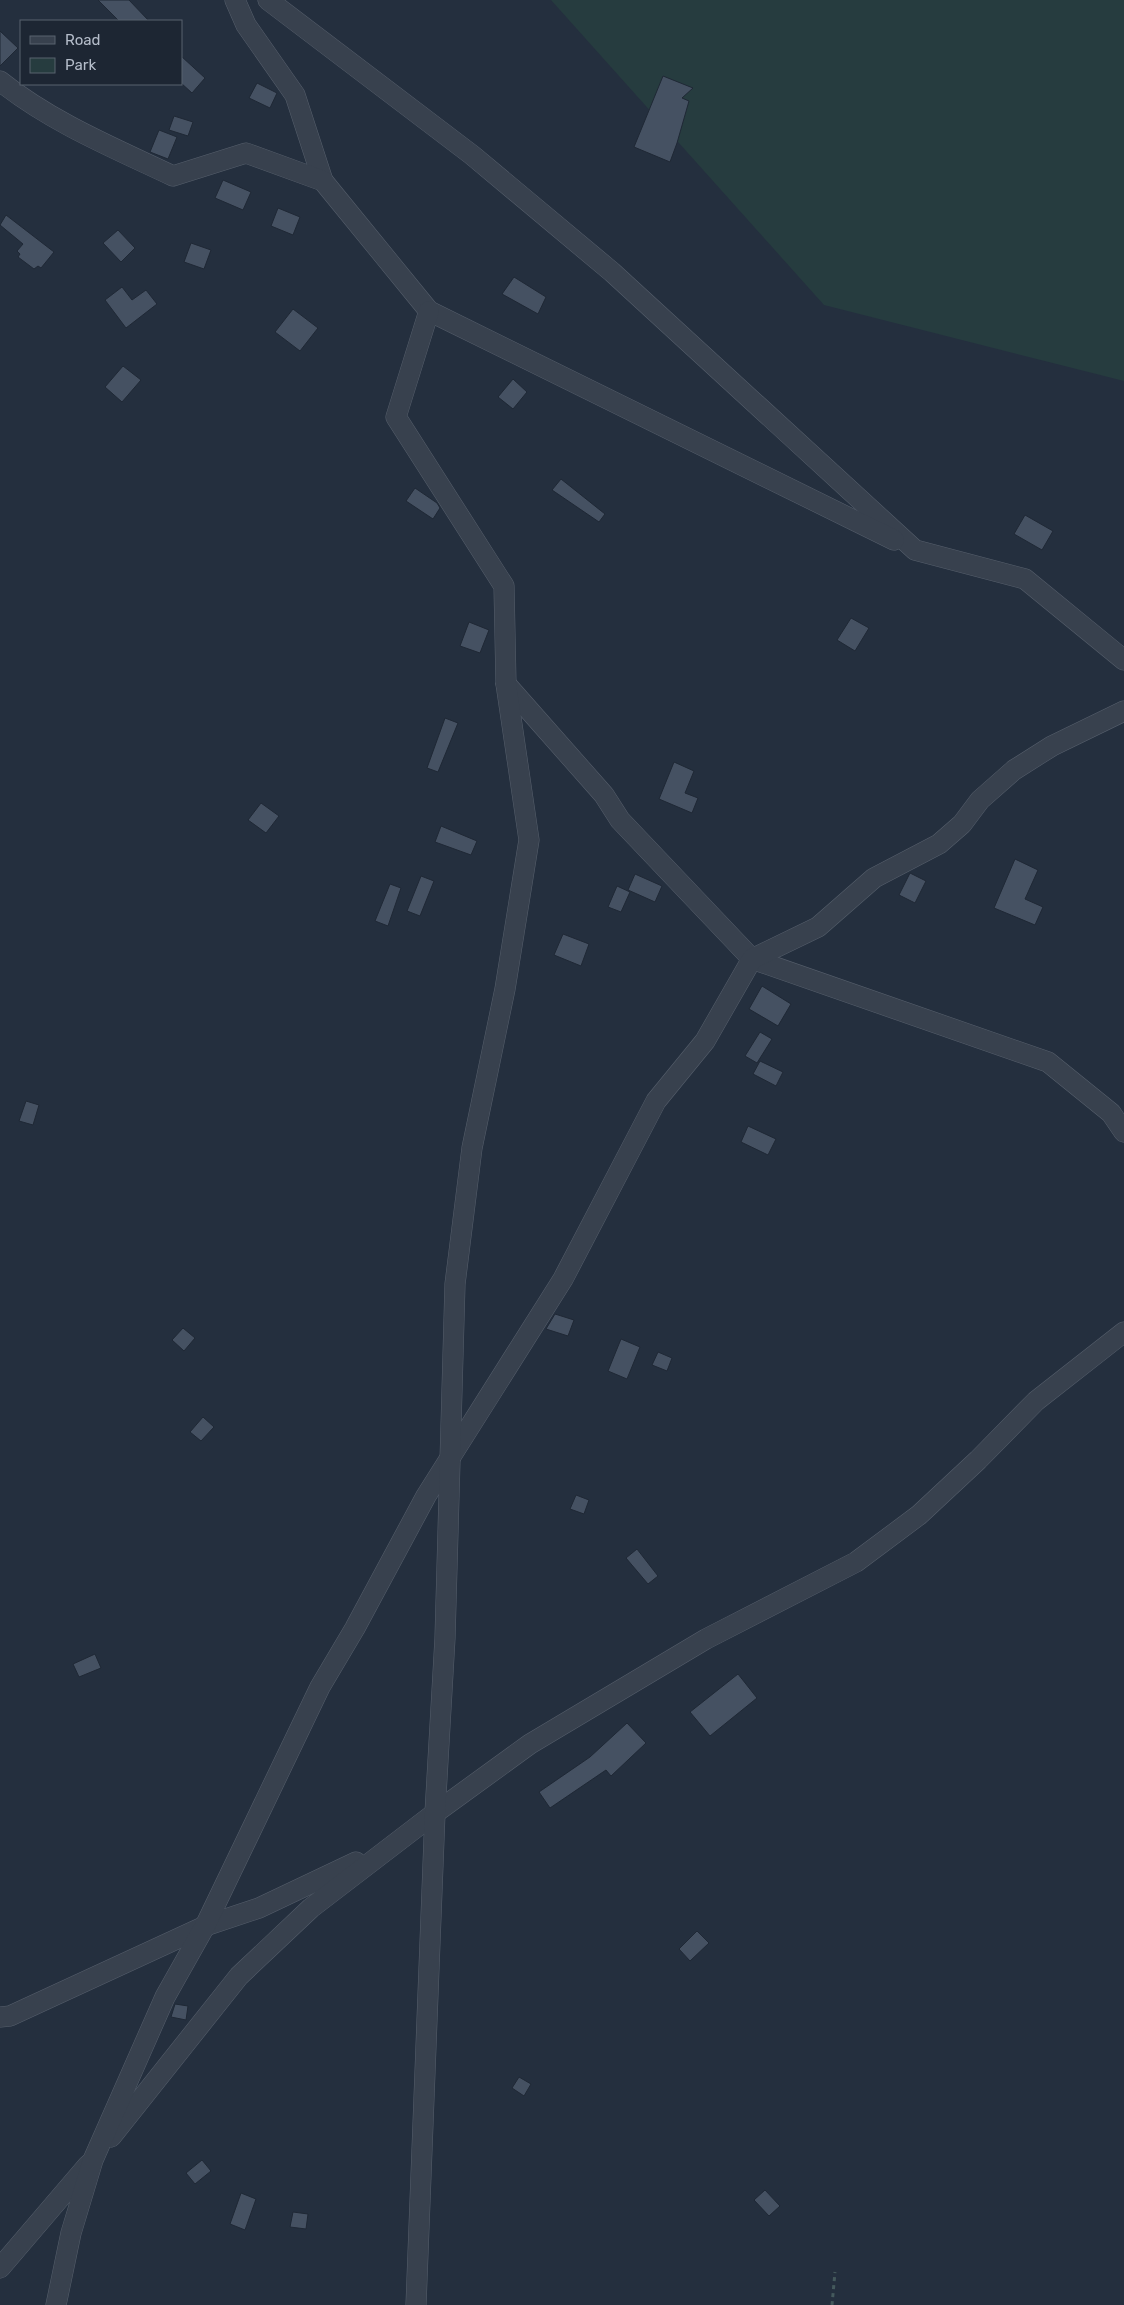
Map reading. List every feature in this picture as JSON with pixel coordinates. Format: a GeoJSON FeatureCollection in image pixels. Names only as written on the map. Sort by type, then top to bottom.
{"type":"FeatureCollection","features":[{"type":"Feature","properties":{"kind":"street"},"geometry":{"type":"LineString","coordinates":[[235,0],[246,25],[295,95],[322,181],[429,312],[915,550],[1025,579],[1124,660]]}},
{"type":"Feature","properties":{"kind":"street"},"geometry":{"type":"LineString","coordinates":[[268,0],[472,155],[612,272],[915,550]]}},
{"type":"Feature","properties":{"kind":"street"},"geometry":{"type":"LineString","coordinates":[[0,81],[21,98],[68,125],[173,176],[246,153],[322,181]]}},
{"type":"Feature","properties":{"kind":"street"},"geometry":{"type":"LineString","coordinates":[[416,2305],[434,1813],[445,1638],[455,1284],[472,1148],[505,989],[529,840],[506,684],[504,586],[396,417],[429,312]]}},
{"type":"Feature","properties":{"kind":"street"},"geometry":{"type":"LineString","coordinates":[[506,684],[604,795],[620,820],[752,959],[1048,1062],[1111,1113],[1124,1132]]}},
{"type":"Feature","properties":{"kind":"street"},"geometry":{"type":"LineString","coordinates":[[56,2305],[70,2233],[93,2160],[165,1997],[205,1926],[320,1687],[368,1604],[426,1496],[563,1279],[656,1101],[705,1040],[752,959],[818,926],[874,878],[939,844],[962,824],[980,800],[1014,770],[1052,746],[1124,711]]}},
{"type":"Feature","properties":{"kind":"street"},"geometry":{"type":"LineString","coordinates":[[0,2268],[93,2160],[239,1976],[311,1908],[434,1813],[530,1744],[706,1638],[856,1562],[920,1515],[1036,1401],[1124,1332]]}},
{"type":"Feature","properties":{"kind":"street"},"geometry":{"type":"LineString","coordinates":[[0,2017],[10,2016],[205,1926],[259,1908],[392,1845]]}},
{"type":"Feature","properties":{"kind":"path"},"geometry":{"type":"LineString","coordinates":[[832,2305],[835,2272]]}},
{"type":"Feature","properties":{"kind":"green space"},"geometry":{"type":"Polygon","coordinates":[[[551,0],[1124,0],[1124,381],[824,305],[551,0]]]}},
{"type":"Feature","properties":{"kind":"building"},"geometry":{"type":"Polygon","coordinates":[[[98,0],[129,0],[148,20],[118,20],[98,0]]]}},
{"type":"Feature","properties":{"kind":"building"},"geometry":{"type":"Polygon","coordinates":[[[0,31],[18,48],[0,66],[0,31]]]}},
{"type":"Feature","properties":{"kind":"building"},"geometry":{"type":"Polygon","coordinates":[[[182,57],[205,78],[192,93],[182,84],[182,57]]]}},
{"type":"Feature","properties":{"kind":"building"},"geometry":{"type":"Polygon","coordinates":[[[663,76],[693,88],[682,98],[689,101],[670,162],[634,147],[663,76]]]}},
{"type":"Feature","properties":{"kind":"building"},"geometry":{"type":"Polygon","coordinates":[[[257,83],[277,93],[270,108],[249,98],[257,83]]]}},
{"type":"Feature","properties":{"kind":"building"},"geometry":{"type":"Polygon","coordinates":[[[174,116],[193,122],[188,136],[169,130],[174,116]]]}},
{"type":"Feature","properties":{"kind":"building"},"geometry":{"type":"Polygon","coordinates":[[[159,130],[177,137],[168,159],[150,152],[159,130]]]}},
{"type":"Feature","properties":{"kind":"building"},"geometry":{"type":"Polygon","coordinates":[[[223,180],[251,192],[243,210],[215,198],[223,180]]]}},
{"type":"Feature","properties":{"kind":"building"},"geometry":{"type":"Polygon","coordinates":[[[278,208],[300,217],[293,235],[271,226],[278,208]]]}},
{"type":"Feature","properties":{"kind":"building"},"geometry":{"type":"Polygon","coordinates":[[[6,215],[54,252],[41,268],[38,266],[34,269],[18,257],[20,254],[17,251],[23,244],[0,225],[6,215]]]}},
{"type":"Feature","properties":{"kind":"building"},"geometry":{"type":"Polygon","coordinates":[[[118,230],[135,248],[121,262],[103,243],[118,230]]]}},
{"type":"Feature","properties":{"kind":"building"},"geometry":{"type":"Polygon","coordinates":[[[191,243],[211,250],[204,269],[184,262],[191,243]]]}},
{"type":"Feature","properties":{"kind":"building"},"geometry":{"type":"Polygon","coordinates":[[[514,277],[546,297],[538,314],[502,294],[514,277]]]}},
{"type":"Feature","properties":{"kind":"building"},"geometry":{"type":"Polygon","coordinates":[[[122,287],[132,300],[146,290],[157,304],[126,328],[105,300],[122,287]]]}},
{"type":"Feature","properties":{"kind":"building"},"geometry":{"type":"Polygon","coordinates":[[[293,309],[318,328],[300,351],[275,332],[293,309]]]}},
{"type":"Feature","properties":{"kind":"building"},"geometry":{"type":"Polygon","coordinates":[[[123,366],[141,380],[122,402],[105,387],[123,366]]]}},
{"type":"Feature","properties":{"kind":"building"},"geometry":{"type":"Polygon","coordinates":[[[513,379],[527,392],[513,409],[498,397],[513,379]]]}},
{"type":"Feature","properties":{"kind":"building"},"geometry":{"type":"Polygon","coordinates":[[[561,479],[605,514],[599,522],[552,490],[561,479]]]}},
{"type":"Feature","properties":{"kind":"building"},"geometry":{"type":"Polygon","coordinates":[[[415,488],[437,503],[440,508],[433,519],[406,501],[415,488]]]}},
{"type":"Feature","properties":{"kind":"building"},"geometry":{"type":"Polygon","coordinates":[[[1025,515],[1053,531],[1042,550],[1014,534],[1025,515]]]}},
{"type":"Feature","properties":{"kind":"building"},"geometry":{"type":"Polygon","coordinates":[[[851,618],[869,628],[855,651],[837,640],[851,618]]]}},
{"type":"Feature","properties":{"kind":"building"},"geometry":{"type":"Polygon","coordinates":[[[469,622],[489,630],[480,653],[460,646],[469,622]]]}},
{"type":"Feature","properties":{"kind":"building"},"geometry":{"type":"Polygon","coordinates":[[[445,718],[458,723],[438,772],[427,768],[445,718]]]}},
{"type":"Feature","properties":{"kind":"building"},"geometry":{"type":"Polygon","coordinates":[[[674,762],[694,771],[685,793],[698,798],[692,813],[659,799],[674,762]]]}},
{"type":"Feature","properties":{"kind":"building"},"geometry":{"type":"Polygon","coordinates":[[[261,803],[279,816],[266,833],[248,820],[261,803]]]}},
{"type":"Feature","properties":{"kind":"building"},"geometry":{"type":"Polygon","coordinates":[[[441,826],[477,841],[471,855],[435,842],[441,826]]]}},
{"type":"Feature","properties":{"kind":"building"},"geometry":{"type":"Polygon","coordinates":[[[1015,859],[1038,870],[1025,899],[1043,907],[1035,925],[994,908],[1015,859]]]}},
{"type":"Feature","properties":{"kind":"building"},"geometry":{"type":"Polygon","coordinates":[[[910,873],[926,881],[915,903],[899,895],[910,873]]]}},
{"type":"Feature","properties":{"kind":"building"},"geometry":{"type":"Polygon","coordinates":[[[635,874],[662,886],[655,902],[628,890],[635,874]]]}},
{"type":"Feature","properties":{"kind":"building"},"geometry":{"type":"Polygon","coordinates":[[[421,876],[434,881],[420,916],[407,911],[421,876]]]}},
{"type":"Feature","properties":{"kind":"building"},"geometry":{"type":"Polygon","coordinates":[[[390,884],[401,888],[388,926],[375,921],[390,884]]]}},
{"type":"Feature","properties":{"kind":"building"},"geometry":{"type":"Polygon","coordinates":[[[617,886],[630,892],[621,912],[608,907],[617,886]]]}},
{"type":"Feature","properties":{"kind":"building"},"geometry":{"type":"Polygon","coordinates":[[[563,934],[589,944],[581,966],[554,955],[563,934]]]}},
{"type":"Feature","properties":{"kind":"building"},"geometry":{"type":"Polygon","coordinates":[[[762,986],[791,1004],[778,1026],[749,1009],[762,986]]]}},
{"type":"Feature","properties":{"kind":"building"},"geometry":{"type":"Polygon","coordinates":[[[760,1032],[772,1039],[757,1063],[745,1056],[760,1032]]]}},
{"type":"Feature","properties":{"kind":"building"},"geometry":{"type":"Polygon","coordinates":[[[760,1061],[783,1072],[776,1086],[753,1074],[760,1061]]]}},
{"type":"Feature","properties":{"kind":"building"},"geometry":{"type":"Polygon","coordinates":[[[26,1101],[39,1105],[33,1125],[19,1121],[26,1101]]]}},
{"type":"Feature","properties":{"kind":"building"},"geometry":{"type":"Polygon","coordinates":[[[748,1126],[776,1139],[768,1155],[741,1142],[748,1126]]]}},
{"type":"Feature","properties":{"kind":"building"},"geometry":{"type":"Polygon","coordinates":[[[555,1314],[574,1320],[568,1336],[546,1329],[555,1314]]]}},
{"type":"Feature","properties":{"kind":"building"},"geometry":{"type":"Polygon","coordinates":[[[183,1328],[195,1338],[184,1351],[172,1340],[183,1328]]]}},
{"type":"Feature","properties":{"kind":"building"},"geometry":{"type":"Polygon","coordinates":[[[621,1339],[640,1347],[627,1379],[608,1371],[621,1339]]]}},
{"type":"Feature","properties":{"kind":"building"},"geometry":{"type":"Polygon","coordinates":[[[658,1352],[672,1358],[667,1371],[652,1365],[658,1352]]]}},
{"type":"Feature","properties":{"kind":"building"},"geometry":{"type":"Polygon","coordinates":[[[203,1417],[214,1427],[201,1441],[190,1432],[203,1417]]]}},
{"type":"Feature","properties":{"kind":"building"},"geometry":{"type":"Polygon","coordinates":[[[576,1495],[589,1500],[584,1514],[570,1509],[576,1495]]]}},
{"type":"Feature","properties":{"kind":"building"},"geometry":{"type":"Polygon","coordinates":[[[637,1549],[658,1576],[648,1584],[626,1558],[637,1549]]]}},
{"type":"Feature","properties":{"kind":"building"},"geometry":{"type":"Polygon","coordinates":[[[95,1654],[101,1668],[79,1677],[73,1664],[95,1654]]]}},
{"type":"Feature","properties":{"kind":"building"},"geometry":{"type":"Polygon","coordinates":[[[738,1674],[757,1698],[710,1736],[690,1712],[738,1674]]]}},
{"type":"Feature","properties":{"kind":"building"},"geometry":{"type":"Polygon","coordinates":[[[627,1723],[646,1743],[611,1776],[606,1770],[550,1808],[539,1792],[590,1757],[627,1723]]]}},
{"type":"Feature","properties":{"kind":"building"},"geometry":{"type":"Polygon","coordinates":[[[697,1931],[709,1943],[690,1961],[679,1949],[697,1931]]]}},
{"type":"Feature","properties":{"kind":"building"},"geometry":{"type":"Polygon","coordinates":[[[175,2004],[188,2006],[186,2020],[171,2017],[175,2004]]]}},
{"type":"Feature","properties":{"kind":"building"},"geometry":{"type":"Polygon","coordinates":[[[519,2077],[531,2084],[524,2096],[512,2088],[519,2077]]]}},
{"type":"Feature","properties":{"kind":"building"},"geometry":{"type":"Polygon","coordinates":[[[202,2160],[211,2171],[195,2184],[186,2173],[202,2160]]]}},
{"type":"Feature","properties":{"kind":"building"},"geometry":{"type":"Polygon","coordinates":[[[765,2190],[780,2206],[769,2216],[754,2200],[765,2190]]]}},
{"type":"Feature","properties":{"kind":"building"},"geometry":{"type":"Polygon","coordinates":[[[241,2193],[256,2199],[245,2230],[230,2224],[241,2193]]]}},
{"type":"Feature","properties":{"kind":"building"},"geometry":{"type":"Polygon","coordinates":[[[293,2212],[308,2214],[306,2229],[290,2227],[293,2212]]]}}]}
